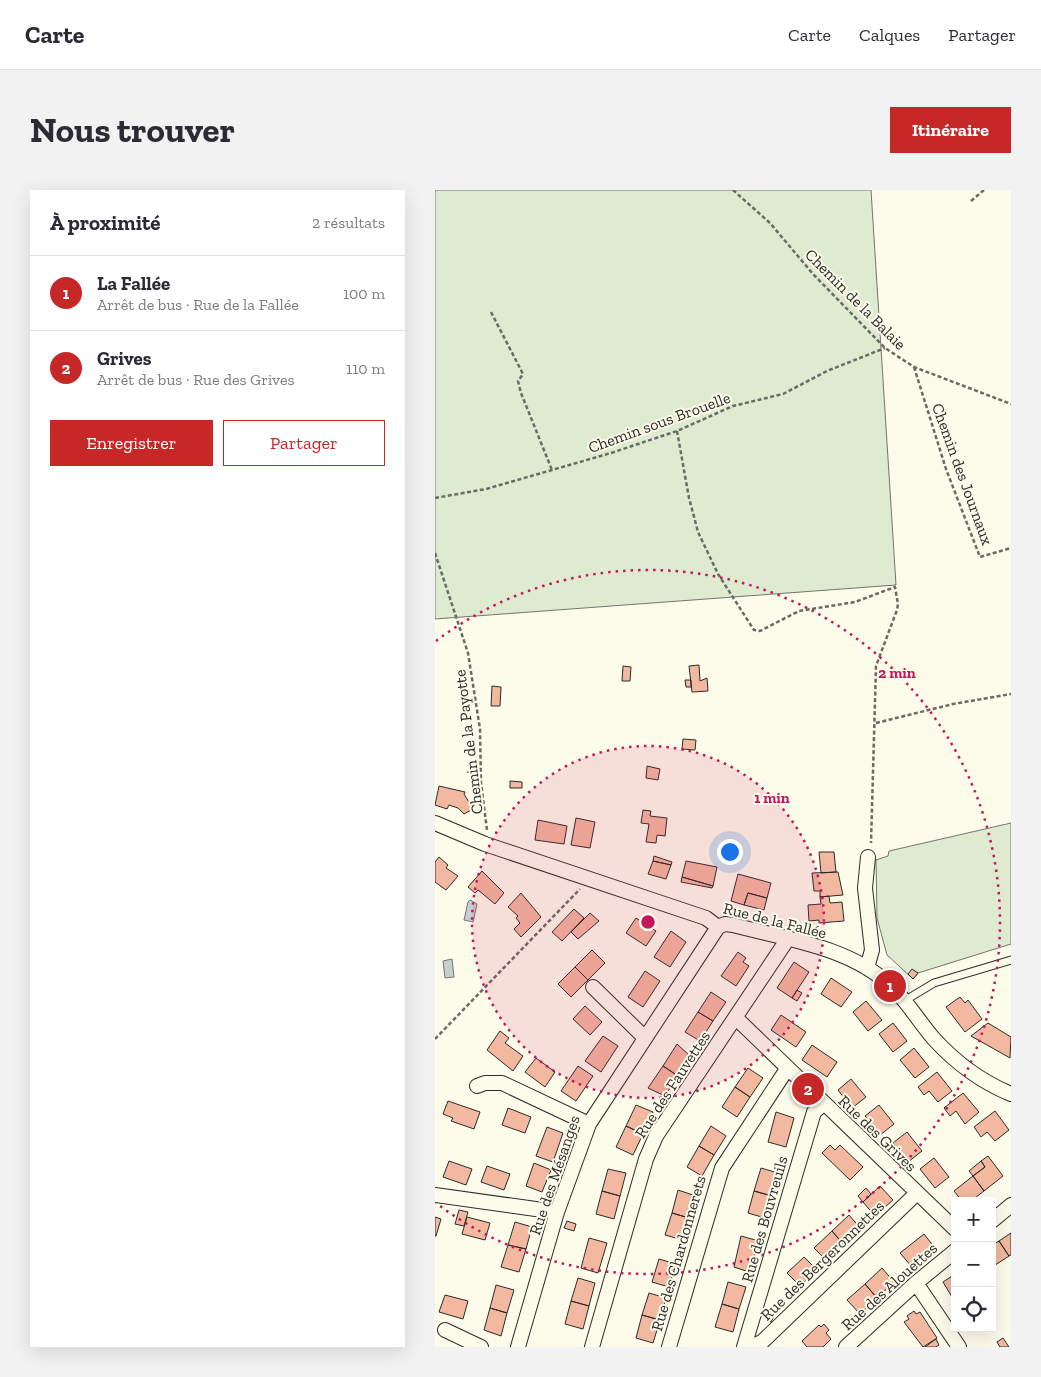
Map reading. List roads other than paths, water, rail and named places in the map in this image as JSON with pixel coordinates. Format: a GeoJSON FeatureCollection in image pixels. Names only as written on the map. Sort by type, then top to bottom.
{"type":"FeatureCollection","features":[{"type":"Feature","properties":{"kind":"street","name":"Rue de la Fallée"},"geometry":{"type":"LineString","coordinates":[[435,823],[485,844],[706,918],[718,927],[725,924],[733,925],[831,952],[867,968],[890,986],[935,1040],[967,1069],[996,1088],[1011,1094]]}},
{"type":"Feature","properties":{"kind":"street"},"geometry":{"type":"LineString","coordinates":[[867,968],[872,950],[865,888],[868,857]]}},
{"type":"Feature","properties":{"kind":"street","name":"Rue des Mésanges"},"geometry":{"type":"LineString","coordinates":[[518,1347],[557,1212],[589,1124],[644,1037],[718,927]]}},
{"type":"Feature","properties":{"kind":"street","name":"Rue des Fauvettes"},"geometry":{"type":"LineString","coordinates":[[592,1347],[646,1159],[657,1136],[787,940]]}},
{"type":"Feature","properties":{"kind":"street"},"geometry":{"type":"LineString","coordinates":[[593,987],[644,1037]]}},
{"type":"Feature","properties":{"kind":"street","name":"Rue des Grives"},"geometry":{"type":"LineString","coordinates":[[736,1018],[916,1194],[951,1225]]}},
{"type":"Feature","properties":{"kind":"street","name":"Rue des Chardonnerets"},"geometry":{"type":"LineString","coordinates":[[669,1347],[722,1168],[787,1069]]}},
{"type":"Feature","properties":{"kind":"street"},"geometry":{"type":"LineString","coordinates":[[477,1086],[485,1083],[502,1083],[589,1124]]}},
{"type":"Feature","properties":{"kind":"street","name":"Rue des Bouvreuils"},"geometry":{"type":"LineString","coordinates":[[745,1347],[814,1112],[823,1104]]}},
{"type":"Feature","properties":{"kind":"street","name":"Rue des Bergeronnettes"},"geometry":{"type":"LineString","coordinates":[[750,1347],[762,1342],[916,1194]]}},
{"type":"Feature","properties":{"kind":"street"},"geometry":{"type":"LineString","coordinates":[[435,1195],[557,1212]]}},
{"type":"Feature","properties":{"kind":"street"},"geometry":{"type":"LineString","coordinates":[[996,1218],[1011,1205]]}},
{"type":"Feature","properties":{"kind":"street","name":"Rue des Alouettes"},"geometry":{"type":"LineString","coordinates":[[847,1347],[916,1283],[951,1254]]}},
{"type":"Feature","properties":{"kind":"street"},"geometry":{"type":"LineString","coordinates":[[916,1283],[959,1347]]}},
{"type":"Feature","properties":{"kind":"street"},"geometry":{"type":"LineString","coordinates":[[445,1330],[481,1347]]}},
{"type":"Feature","properties":{"kind":"lane"},"geometry":{"type":"LineString","coordinates":[[904,1001],[935,983],[1011,960]]}},
{"type":"Feature","properties":{"kind":"place","name":"La Fallée"},"geometry":{"type":"Point","coordinates":[890,986]}},
{"type":"Feature","properties":{"kind":"place","name":"Grives"},"geometry":{"type":"Point","coordinates":[808,1089]}}]}
